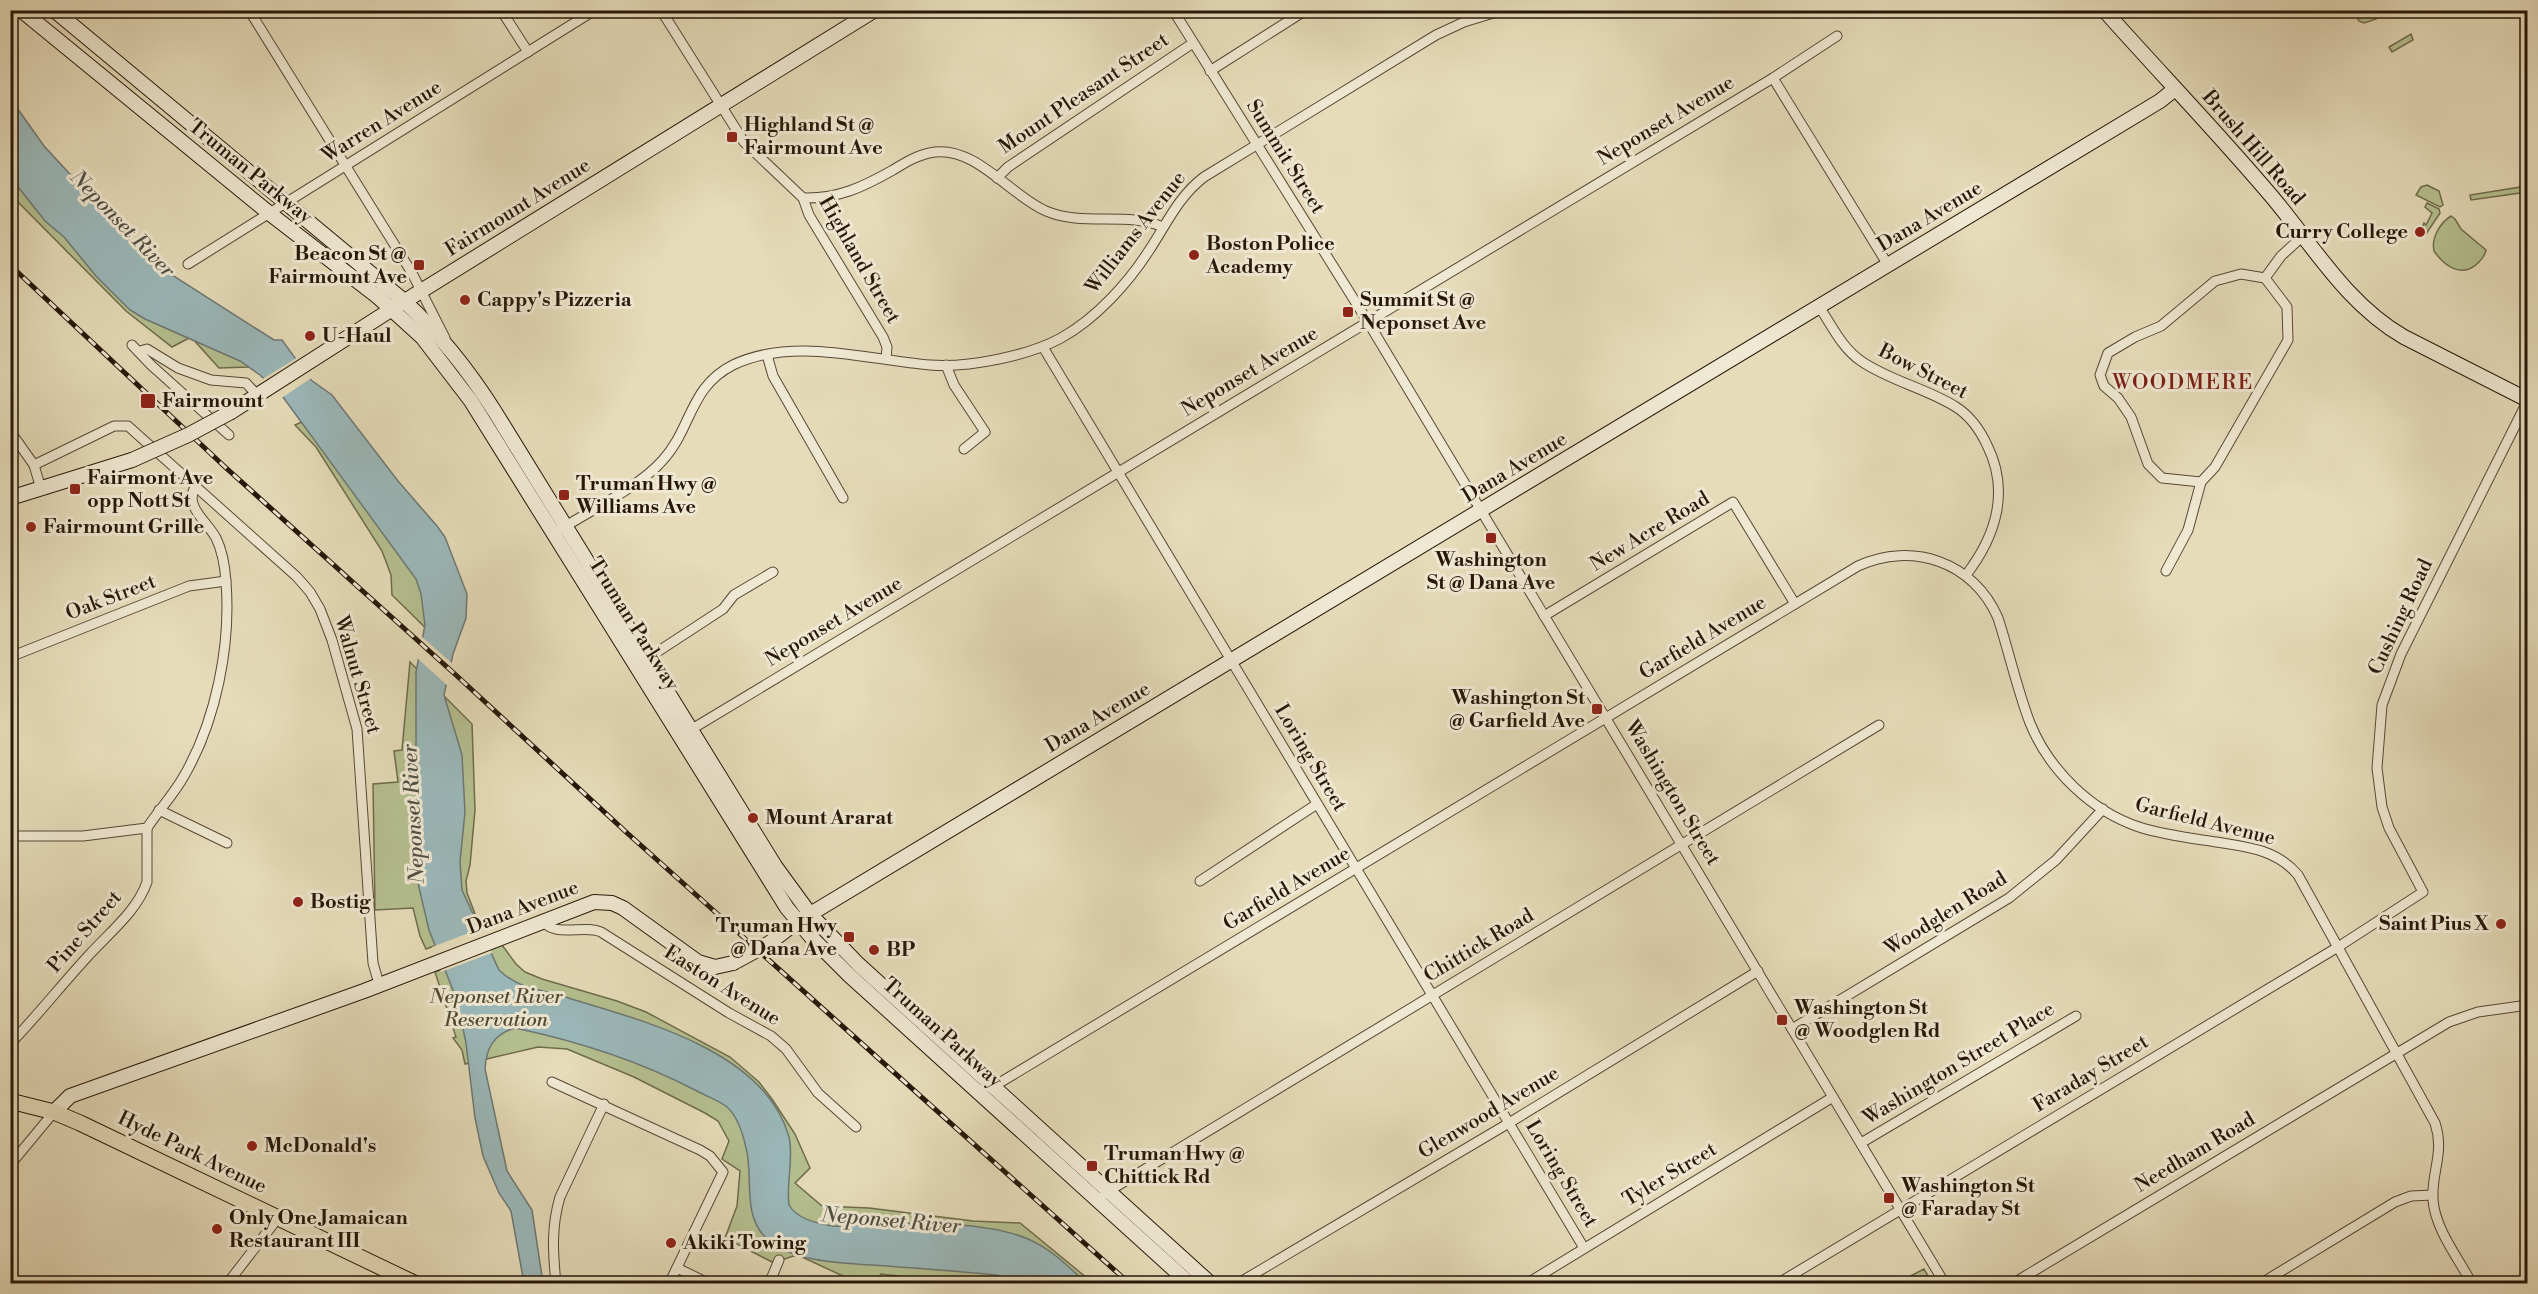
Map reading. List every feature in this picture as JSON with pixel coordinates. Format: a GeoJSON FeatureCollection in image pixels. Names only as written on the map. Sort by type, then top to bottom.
{"type":"FeatureCollection","features":[{"type":"Feature","properties":{"kind":"main road","name":"Truman Parkway"},"geometry":{"type":"LineString","coordinates":[[21,10],[269,213],[392,309],[422,337],[461,385],[648,658],[743,840],[797,922],[849,975],[988,1091],[1104,1195],[1211,1284]]}},
{"type":"Feature","properties":{"kind":"main road","name":"Truman Parkway"},"geometry":{"type":"LineString","coordinates":[[54,10],[404,301],[450,348],[483,394],[559,530],[686,733],[775,866],[810,914],[988,1091]]}},
{"type":"Feature","properties":{"kind":"main road","name":"Fairmount Avenue"},"geometry":{"type":"LineString","coordinates":[[10,498],[132,460],[188,435],[231,412],[404,301],[875,10]]}},
{"type":"Feature","properties":{"kind":"main road","name":"Brush Hill Road"},"geometry":{"type":"LineString","coordinates":[[2104,10],[2272,197],[2344,288],[2386,327],[2528,400]]}},
{"type":"Feature","properties":{"kind":"main road","name":"Dana Avenue"},"geometry":{"type":"LineString","coordinates":[[54,1112],[70,1096],[204,1050],[588,903],[612,903],[629,912],[698,962],[715,967],[733,963],[768,944],[810,914],[1820,308],[2160,101],[2175,89]]}},
{"type":"Feature","properties":{"kind":"main road"},"geometry":{"type":"LineString","coordinates":[[137,106],[151,90]]}},
{"type":"Feature","properties":{"kind":"main road","name":"Hyde Park Avenue"},"geometry":{"type":"LineString","coordinates":[[10,1101],[54,1112],[80,1123],[416,1284]]}},
{"type":"Feature","properties":{"kind":"main road","name":"Truman Parkway"},"geometry":{"type":"LineString","coordinates":[[1104,1195],[1190,1284]]}},
{"type":"Feature","properties":{"kind":"street"},"geometry":{"type":"LineString","coordinates":[[249,10],[422,291],[450,348]]}},
{"type":"Feature","properties":{"kind":"street"},"geometry":{"type":"LineString","coordinates":[[501,10],[528,52]]}},
{"type":"Feature","properties":{"kind":"street","name":"Warren Avenue"},"geometry":{"type":"LineString","coordinates":[[188,264],[595,10]]}},
{"type":"Feature","properties":{"kind":"street","name":"Highland Street"},"geometry":{"type":"LineString","coordinates":[[661,10],[749,149],[803,198],[809,215],[883,337],[887,347],[886,359]]}},
{"type":"Feature","properties":{"kind":"street","name":"Summit Street"},"geometry":{"type":"LineString","coordinates":[[1173,10],[1368,322]]}},
{"type":"Feature","properties":{"kind":"street"},"geometry":{"type":"LineString","coordinates":[[1210,70],[1306,10]]}},
{"type":"Feature","properties":{"kind":"street","name":"Williams Avenue"},"geometry":{"type":"LineString","coordinates":[[559,530],[655,468],[669,453],[695,401],[712,380],[734,364],[767,355],[812,351],[946,365],[1003,358],[1043,347],[1078,327],[1104,305],[1144,257],[1190,188],[1210,173],[1436,35],[1464,22],[1503,10]]}},
{"type":"Feature","properties":{"kind":"street","name":"Neponset Avenue"},"geometry":{"type":"LineString","coordinates":[[686,733],[1773,78],[1837,36]]}},
{"type":"Feature","properties":{"kind":"street","name":"Mount Pleasant Street"},"geometry":{"type":"LineString","coordinates":[[997,178],[1008,166],[1193,43]]}},
{"type":"Feature","properties":{"kind":"street"},"geometry":{"type":"LineString","coordinates":[[1773,78],[1888,265]]}},
{"type":"Feature","properties":{"kind":"street"},"geometry":{"type":"LineString","coordinates":[[803,198],[847,193],[912,159],[933,152],[962,155],[1030,202],[1050,213],[1086,219],[1147,222],[1163,227]]}},
{"type":"Feature","properties":{"kind":"street"},"geometry":{"type":"LineString","coordinates":[[2265,278],[2281,256],[2303,237]]}},
{"type":"Feature","properties":{"kind":"street"},"geometry":{"type":"LineString","coordinates":[[2166,571],[2188,530],[2201,482],[2215,467],[2288,340],[2287,307],[2265,278],[2241,274],[2215,281],[2167,322],[2108,353],[2100,375],[2104,386],[2118,398],[2131,417],[2148,464],[2162,478],[2201,482]]}},
{"type":"Feature","properties":{"kind":"street","name":"Bow Street"},"geometry":{"type":"LineString","coordinates":[[1820,308],[1840,340],[1859,360],[1883,374],[1954,406],[1968,417],[1984,438],[1998,473],[1998,511],[1989,539],[1966,575]]}},
{"type":"Feature","properties":{"kind":"street","name":"Washington Street"},"geometry":{"type":"LineString","coordinates":[[1368,322],[1945,1284]]}},
{"type":"Feature","properties":{"kind":"street","name":"Loring Street"},"geometry":{"type":"LineString","coordinates":[[1043,347],[1584,1248]]}},
{"type":"Feature","properties":{"kind":"street"},"geometry":{"type":"LineString","coordinates":[[229,435],[151,365],[136,348],[147,349],[178,368],[211,380],[246,383],[261,392]]}},
{"type":"Feature","properties":{"kind":"street"},"geometry":{"type":"LineString","coordinates":[[767,355],[774,376],[843,498]]}},
{"type":"Feature","properties":{"kind":"street"},"geometry":{"type":"LineString","coordinates":[[946,365],[954,385],[985,432],[964,449]]}},
{"type":"Feature","properties":{"kind":"street","name":"Cushing Road"},"geometry":{"type":"LineString","coordinates":[[2423,892],[2389,828],[2382,807],[2377,768],[2382,705],[2401,654],[2528,400]]}},
{"type":"Feature","properties":{"kind":"street","name":"Walnut Street"},"geometry":{"type":"LineString","coordinates":[[33,465],[114,426],[123,425],[137,433],[304,584],[315,600],[328,630],[357,729],[373,963],[378,984]]}},
{"type":"Feature","properties":{"kind":"street"},"geometry":{"type":"LineString","coordinates":[[10,430],[33,465],[41,489]]}},
{"type":"Feature","properties":{"kind":"street"},"geometry":{"type":"LineString","coordinates":[[10,836],[83,836],[147,828],[183,778],[198,749],[211,715],[219,677],[226,622],[226,581],[219,544],[194,508],[192,495],[195,487]]}},
{"type":"Feature","properties":{"kind":"street","name":"New Acre Road"},"geometry":{"type":"LineString","coordinates":[[1544,616],[1733,502],[1795,604]]}},
{"type":"Feature","properties":{"kind":"street","name":"Garfield Avenue"},"geometry":{"type":"LineString","coordinates":[[988,1091],[1858,566],[1884,557],[1923,556],[1941,561],[1966,575],[1985,594],[1994,609],[2028,715],[2039,741],[2058,770],[2070,783],[2103,809],[2129,823],[2148,830],[2251,847],[2273,855],[2298,875],[2437,1129],[2440,1148],[2433,1194]]}},
{"type":"Feature","properties":{"kind":"street"},"geometry":{"type":"LineString","coordinates":[[648,658],[723,609],[734,595],[773,572]]}},
{"type":"Feature","properties":{"kind":"street","name":"Oak Street"},"geometry":{"type":"LineString","coordinates":[[10,657],[189,586],[226,581]]}},
{"type":"Feature","properties":{"kind":"street","name":"Chittick Road"},"geometry":{"type":"LineString","coordinates":[[1104,1195],[1880,725]]}},
{"type":"Feature","properties":{"kind":"street"},"geometry":{"type":"LineString","coordinates":[[1200,881],[1317,804]]}},
{"type":"Feature","properties":{"kind":"street","name":"Woodglen Road"},"geometry":{"type":"LineString","coordinates":[[1792,1029],[2009,898],[2056,860],[2103,809]]}},
{"type":"Feature","properties":{"kind":"street"},"geometry":{"type":"LineString","coordinates":[[159,810],[227,843]]}},
{"type":"Feature","properties":{"kind":"street","name":"Pine Street"},"geometry":{"type":"LineString","coordinates":[[10,1044],[91,952],[121,922],[144,890],[147,882],[147,828]]}},
{"type":"Feature","properties":{"kind":"street","name":"Faraday Street"},"geometry":{"type":"LineString","coordinates":[[1776,1284],[2338,947],[2423,892]]}},
{"type":"Feature","properties":{"kind":"street","name":"Easton Avenue"},"geometry":{"type":"LineString","coordinates":[[542,920],[547,926],[556,929],[592,929],[601,932],[729,1013],[771,1036],[786,1049],[818,1093],[856,1127]]}},
{"type":"Feature","properties":{"kind":"street","name":"Glenwood Avenue"},"geometry":{"type":"LineString","coordinates":[[1237,1284],[1509,1123],[1758,971]]}},
{"type":"Feature","properties":{"kind":"street","name":"Needham Road"},"geometry":{"type":"LineString","coordinates":[[2012,1284],[2396,1053],[2459,1018],[2478,1012],[2528,1005]]}},
{"type":"Feature","properties":{"kind":"street","name":"Washington Street Place"},"geometry":{"type":"LineString","coordinates":[[1861,1143],[2076,1016]]}},
{"type":"Feature","properties":{"kind":"street"},"geometry":{"type":"LineString","coordinates":[[552,1082],[700,1150],[710,1156],[723,1172],[669,1284]]}},
{"type":"Feature","properties":{"kind":"street","name":"Tyler Street"},"geometry":{"type":"LineString","coordinates":[[1526,1284],[1833,1097]]}},
{"type":"Feature","properties":{"kind":"street"},"geometry":{"type":"LineString","coordinates":[[556,1284],[552,1234],[556,1210],[603,1104]]}},
{"type":"Feature","properties":{"kind":"street","name":"Dana Avenue"},"geometry":{"type":"LineString","coordinates":[[10,1165],[54,1112]]}},
{"type":"Feature","properties":{"kind":"street"},"geometry":{"type":"LineString","coordinates":[[2260,1284],[2400,1200],[2433,1194],[2438,1221],[2472,1284]]}},
{"type":"Feature","properties":{"kind":"street"},"geometry":{"type":"LineString","coordinates":[[227,1284],[278,1218]]}},
{"type":"Feature","properties":{"kind":"street"},"geometry":{"type":"LineString","coordinates":[[769,1284],[779,1260]]}},
{"type":"Feature","properties":{"kind":"street"},"geometry":{"type":"LineString","coordinates":[[677,1268],[710,1284]]}},
{"type":"Feature","properties":{"kind":"green space"},"geometry":{"type":"Polygon","coordinates":[[[2354,11],[2376,11],[2376,19],[2364,23],[2359,21],[2354,11]]]}},
{"type":"Feature","properties":{"kind":"green space"},"geometry":{"type":"Polygon","coordinates":[[[2411,34],[2413,40],[2392,52],[2389,47],[2411,34]]]}},
{"type":"Feature","properties":{"kind":"green space"},"geometry":{"type":"Polygon","coordinates":[[[10,139],[249,367],[219,368],[191,337],[172,347],[126,311],[11,195],[10,139]]]}},
{"type":"Feature","properties":{"kind":"green space"},"geometry":{"type":"Polygon","coordinates":[[[2427,185],[2439,191],[2443,205],[2440,207],[2416,195],[2421,187],[2427,185]]]}},
{"type":"Feature","properties":{"kind":"green space"},"geometry":{"type":"Polygon","coordinates":[[[2527,186],[2527,192],[2471,200],[2470,195],[2527,186]]]}},
{"type":"Feature","properties":{"kind":"green space"},"geometry":{"type":"Polygon","coordinates":[[[2427,203],[2439,209],[2440,213],[2426,234],[2422,229],[2432,213],[2425,207],[2427,203]]]}},
{"type":"Feature","properties":{"kind":"green space"},"geometry":{"type":"Polygon","coordinates":[[[2451,216],[2461,229],[2486,250],[2479,262],[2467,270],[2449,266],[2434,251],[2437,231],[2451,216]]]}},
{"type":"Feature","properties":{"kind":"green space"},"geometry":{"type":"Polygon","coordinates":[[[298,388],[411,530],[441,643],[392,595],[391,575],[382,551],[316,447],[295,425],[304,421],[283,397],[298,388]]]}},
{"type":"Feature","properties":{"kind":"green space","name":"Neponset River Reservation"},"geometry":{"type":"Polygon","coordinates":[[[410,662],[472,724],[475,810],[470,865],[466,881],[467,893],[477,919],[484,927],[426,949],[413,908],[375,910],[373,784],[398,782],[394,751],[402,750],[410,662]]]}},
{"type":"Feature","properties":{"kind":"green space","name":"Neponset River Reservation"},"geometry":{"type":"Polygon","coordinates":[[[502,945],[525,972],[646,1012],[730,1057],[759,1082],[795,1134],[810,1168],[795,1183],[822,1206],[869,1208],[973,1221],[1020,1223],[1093,1283],[962,1283],[881,1274],[875,1283],[858,1283],[802,1257],[793,1256],[774,1263],[725,1238],[737,1206],[740,1171],[722,1159],[729,1141],[718,1121],[634,1077],[567,1049],[538,1047],[465,1064],[462,1050],[453,1038],[456,1037],[435,972],[502,945]]]}},
{"type":"Feature","properties":{"kind":"green space"},"geometry":{"type":"Polygon","coordinates":[[[1924,1269],[1932,1283],[1897,1283],[1924,1269]]]}},
{"type":"Feature","properties":{"kind":"water"},"geometry":{"type":"Polygon","coordinates":[[[10,98],[44,146],[150,261],[274,340],[282,340],[311,380],[332,395],[398,481],[445,537],[467,594],[466,618],[453,654],[444,695],[462,755],[465,812],[460,862],[462,890],[499,970],[514,981],[530,988],[663,1028],[727,1061],[754,1082],[776,1107],[789,1137],[791,1153],[789,1205],[797,1214],[815,1222],[833,1226],[950,1224],[1011,1233],[1044,1247],[1086,1283],[1018,1283],[997,1275],[829,1262],[811,1259],[780,1248],[767,1239],[754,1219],[745,1143],[737,1121],[727,1107],[630,1061],[561,1039],[515,1028],[502,1034],[492,1043],[485,1069],[507,1171],[532,1210],[543,1283],[524,1283],[511,1211],[499,1193],[483,1156],[475,1118],[466,1043],[457,1000],[429,930],[416,875],[414,854],[416,672],[425,625],[421,594],[416,579],[283,397],[260,375],[240,361],[145,319],[130,310],[96,276],[64,237],[45,221],[11,178],[10,98]]]}},
{"type":"Feature","properties":{"kind":"pier"},"geometry":{"type":"Polygon","coordinates":[[[298,357],[313,377],[280,399],[261,380],[298,357]]]}},
{"type":"Feature","properties":{"kind":"pier"},"geometry":{"type":"Polygon","coordinates":[[[420,635],[454,665],[449,687],[416,657],[420,635]]]}},
{"type":"Feature","properties":{"kind":"pier"},"geometry":{"type":"Polygon","coordinates":[[[482,928],[492,953],[441,972],[432,947],[482,928]]]}},
{"type":"Feature","properties":{"kind":"railway"},"geometry":{"type":"LineString","coordinates":[[10,265],[225,467],[626,832],[1130,1284]]}},
{"type":"Feature","properties":{"kind":"place","name":"Highland St @ Fairmount Ave"},"geometry":{"type":"Point","coordinates":[732,137]}},
{"type":"Feature","properties":{"kind":"place","name":"Curry College"},"geometry":{"type":"Point","coordinates":[2420,232]}},
{"type":"Feature","properties":{"kind":"place","name":"Boston Police Academy"},"geometry":{"type":"Point","coordinates":[1194,255]}},
{"type":"Feature","properties":{"kind":"place","name":"Beacon St @ Fairmount Ave"},"geometry":{"type":"Point","coordinates":[419,265]}},
{"type":"Feature","properties":{"kind":"place","name":"Cappy's Pizzeria"},"geometry":{"type":"Point","coordinates":[465,300]}},
{"type":"Feature","properties":{"kind":"place","name":"Summit St @ Neponset Ave"},"geometry":{"type":"Point","coordinates":[1348,312]}},
{"type":"Feature","properties":{"kind":"place","name":"U-Haul"},"geometry":{"type":"Point","coordinates":[310,336]}},
{"type":"Feature","properties":{"kind":"place","name":"Fairmount"},"geometry":{"type":"Point","coordinates":[148,401]}},
{"type":"Feature","properties":{"kind":"place","name":"Fairmont Ave opp Nott St"},"geometry":{"type":"Point","coordinates":[75,489]}},
{"type":"Feature","properties":{"kind":"place","name":"Truman Hwy @ Williams Ave"},"geometry":{"type":"Point","coordinates":[564,495]}},
{"type":"Feature","properties":{"kind":"place","name":"Fairmount Grille"},"geometry":{"type":"Point","coordinates":[31,527]}},
{"type":"Feature","properties":{"kind":"place","name":"Washington St @ Dana Ave"},"geometry":{"type":"Point","coordinates":[1491,538]}},
{"type":"Feature","properties":{"kind":"place","name":"Washington St @ Garfield Ave"},"geometry":{"type":"Point","coordinates":[1597,709]}},
{"type":"Feature","properties":{"kind":"place","name":"Mount Ararat"},"geometry":{"type":"Point","coordinates":[753,818]}},
{"type":"Feature","properties":{"kind":"place","name":"Bostig"},"geometry":{"type":"Point","coordinates":[298,902]}},
{"type":"Feature","properties":{"kind":"place","name":"Saint Pius X"},"geometry":{"type":"Point","coordinates":[2501,924]}},
{"type":"Feature","properties":{"kind":"place","name":"Truman Hwy @ Dana Ave"},"geometry":{"type":"Point","coordinates":[849,937]}},
{"type":"Feature","properties":{"kind":"place","name":"BP"},"geometry":{"type":"Point","coordinates":[874,950]}},
{"type":"Feature","properties":{"kind":"place","name":"Washington St @ Woodglen Rd"},"geometry":{"type":"Point","coordinates":[1782,1020]}},
{"type":"Feature","properties":{"kind":"place","name":"McDonald's"},"geometry":{"type":"Point","coordinates":[252,1146]}},
{"type":"Feature","properties":{"kind":"place","name":"Truman Hwy @ Chittick Rd"},"geometry":{"type":"Point","coordinates":[1092,1166]}},
{"type":"Feature","properties":{"kind":"place","name":"Washington St @ Faraday St"},"geometry":{"type":"Point","coordinates":[1889,1198]}},
{"type":"Feature","properties":{"kind":"place","name":"Only One Jamaican Restaurant III"},"geometry":{"type":"Point","coordinates":[217,1229]}},
{"type":"Feature","properties":{"kind":"place","name":"Akiki Towing"},"geometry":{"type":"Point","coordinates":[671,1243]}},
{"type":"Feature","properties":{"kind":"district","name":"WOODMERE"},"geometry":{"type":"Point","coordinates":[2183,383]}},
{"type":"Feature","properties":{"kind":"water label","name":"Neponset River"},"geometry":{"type":"Point","coordinates":[122,224]}},
{"type":"Feature","properties":{"kind":"water label","name":"Neponset River"},"geometry":{"type":"Point","coordinates":[414,814]}},
{"type":"Feature","properties":{"kind":"water label","name":"Neponset River"},"geometry":{"type":"Point","coordinates":[891,1221]}}]}
